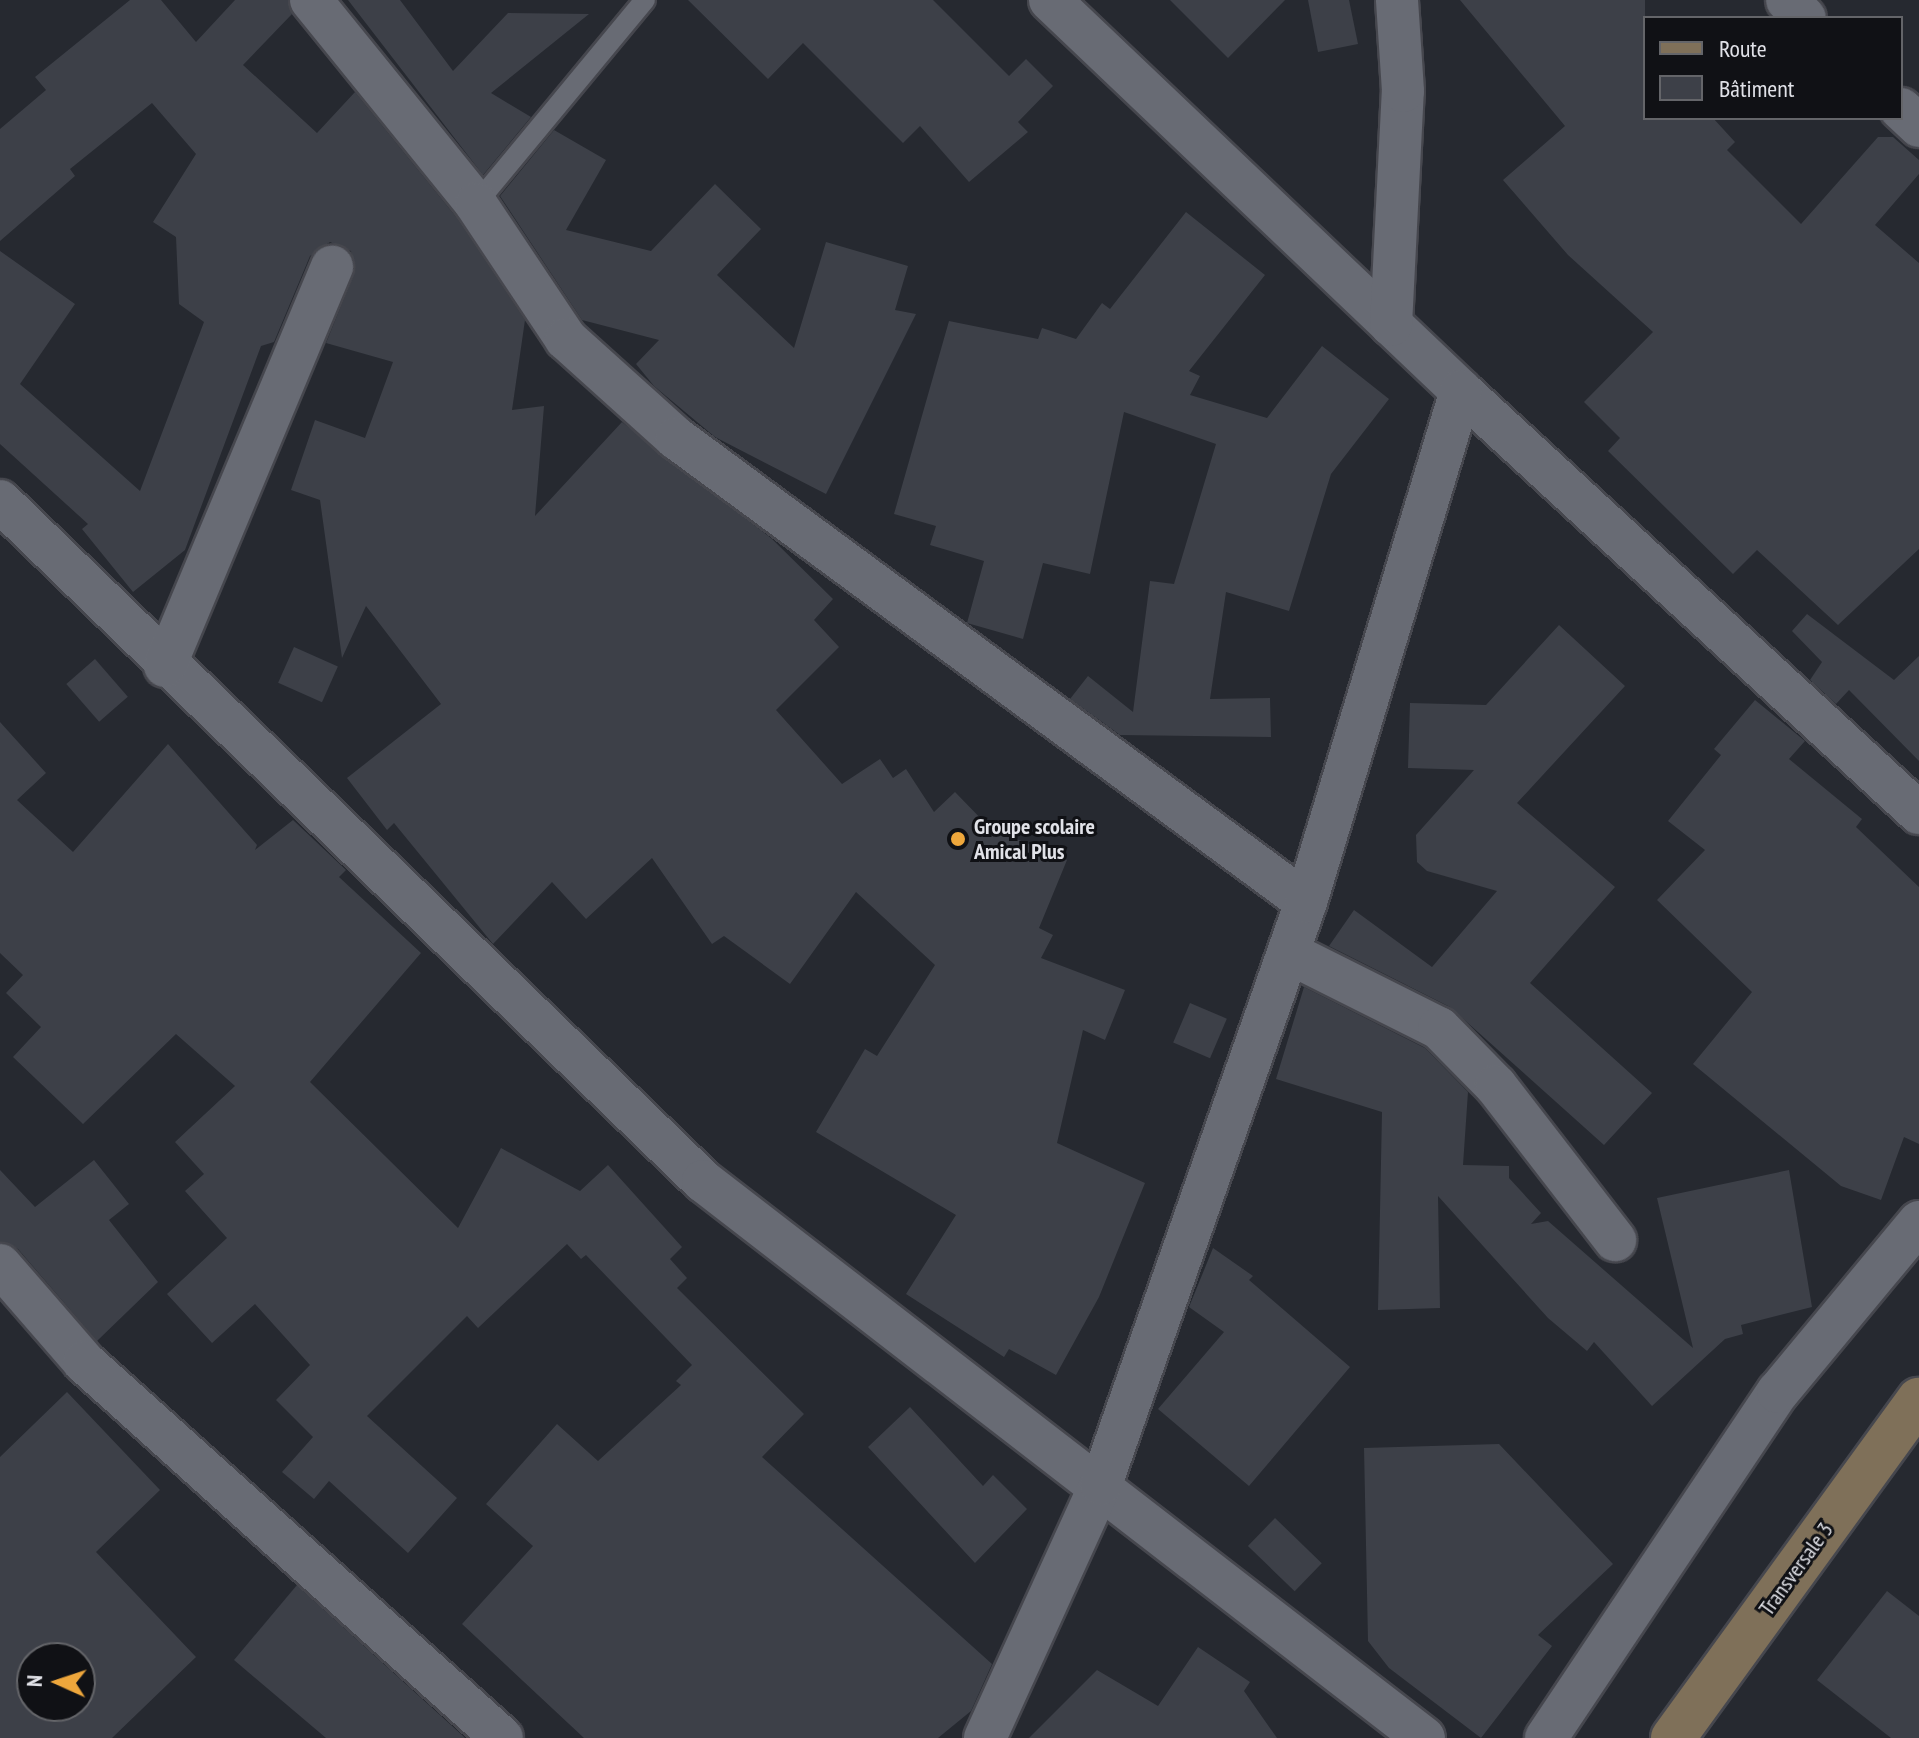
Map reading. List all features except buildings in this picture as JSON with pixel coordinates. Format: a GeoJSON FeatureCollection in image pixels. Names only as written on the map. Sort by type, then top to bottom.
{"type":"FeatureCollection","features":[{"type":"Feature","properties":{"kind":"main road","name":"Transversale 3"},"geometry":{"type":"LineString","coordinates":[[1673,1738],[1919,1400]]}},
{"type":"Feature","properties":{"kind":"street"},"geometry":{"type":"LineString","coordinates":[[311,0],[476,204],[566,339],[676,438],[1306,902]]}},
{"type":"Feature","properties":{"kind":"street"},"geometry":{"type":"LineString","coordinates":[[1050,0],[1461,391],[1919,813]]}},
{"type":"Feature","properties":{"kind":"street"},"geometry":{"type":"LineString","coordinates":[[1391,325],[1403,91],[1397,0]]}},
{"type":"Feature","properties":{"kind":"street"},"geometry":{"type":"LineString","coordinates":[[1787,0],[1803,16]]}},
{"type":"Feature","properties":{"kind":"street"},"geometry":{"type":"LineString","coordinates":[[1903,111],[1919,126]]}},
{"type":"Feature","properties":{"kind":"street"},"geometry":{"type":"LineString","coordinates":[[165,666],[332,266]]}},
{"type":"Feature","properties":{"kind":"street"},"geometry":{"type":"LineString","coordinates":[[985,1738],[1101,1484],[1289,953],[1461,391]]}},
{"type":"Feature","properties":{"kind":"street"},"geometry":{"type":"LineString","coordinates":[[0,501],[165,666],[703,1181],[1101,1484],[1424,1738]]}},
{"type":"Feature","properties":{"kind":"street"},"geometry":{"type":"LineString","coordinates":[[1289,953],[1439,1028],[1496,1086],[1615,1240]]}},
{"type":"Feature","properties":{"kind":"street"},"geometry":{"type":"LineString","coordinates":[[1546,1738],[1778,1392],[1919,1222]]}},
{"type":"Feature","properties":{"kind":"street"},"geometry":{"type":"LineString","coordinates":[[0,1265],[84,1362],[502,1738]]}},
{"type":"Feature","properties":{"kind":"lane"},"geometry":{"type":"LineString","coordinates":[[476,204],[645,0]]}},
{"type":"Feature","properties":{"kind":"place","name":"Groupe scolaire Amical Plus"},"geometry":{"type":"Point","coordinates":[958,839]}}]}
